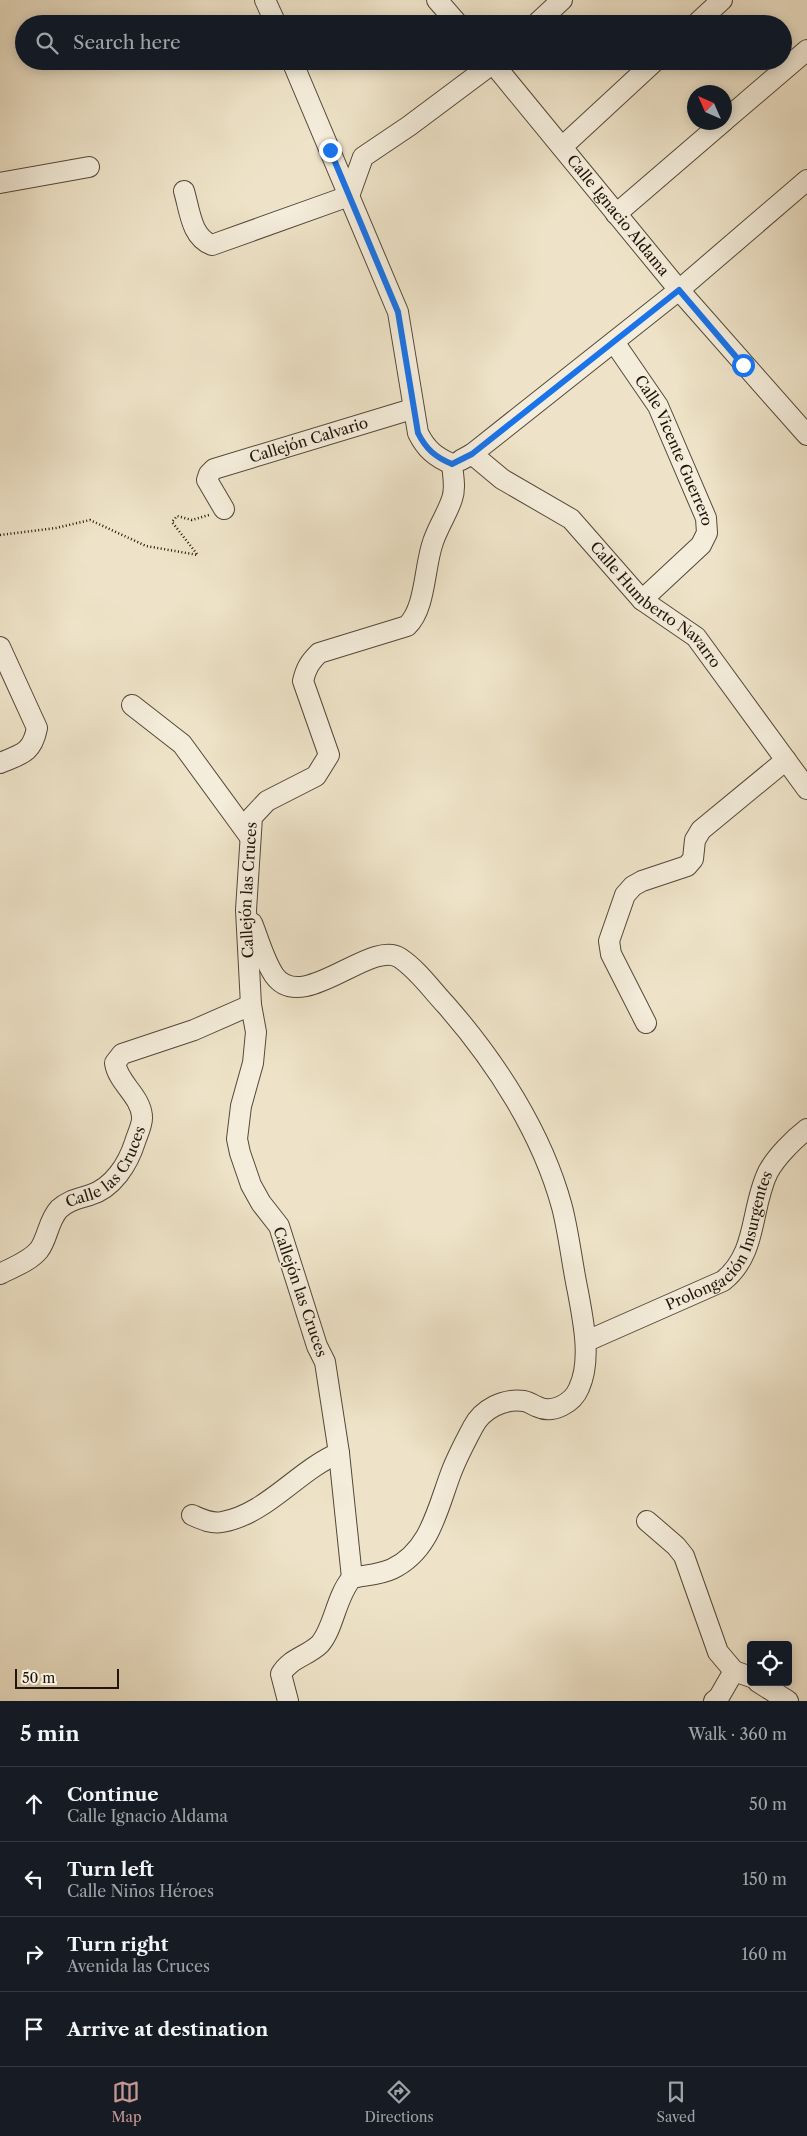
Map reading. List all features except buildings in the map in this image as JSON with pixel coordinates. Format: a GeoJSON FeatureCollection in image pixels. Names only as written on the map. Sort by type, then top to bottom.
{"type":"FeatureCollection","features":[{"type":"Feature","properties":{"kind":"street"},"geometry":{"type":"LineString","coordinates":[[265,0],[272,15]]}},
{"type":"Feature","properties":{"kind":"street"},"geometry":{"type":"LineString","coordinates":[[437,0],[450,15]]}},
{"type":"Feature","properties":{"kind":"street"},"geometry":{"type":"LineString","coordinates":[[546,15],[562,0]]}},
{"type":"Feature","properties":{"kind":"street"},"geometry":{"type":"LineString","coordinates":[[706,15],[722,0]]}},
{"type":"Feature","properties":{"kind":"street"},"geometry":{"type":"LineString","coordinates":[[792,63],[807,50]]}},
{"type":"Feature","properties":{"kind":"street"},"geometry":{"type":"LineString","coordinates":[[296,70],[398,312],[412,410],[418,433],[424,446],[436,457],[452,464],[472,454],[614,342],[679,290],[807,180]]}},
{"type":"Feature","properties":{"kind":"street"},"geometry":{"type":"LineString","coordinates":[[349,196],[363,157],[483,70]]}},
{"type":"Feature","properties":{"kind":"street","name":"Calle Ignacio Aldama"},"geometry":{"type":"LineString","coordinates":[[500,70],[679,290],[807,435]]}},
{"type":"Feature","properties":{"kind":"street"},"geometry":{"type":"LineString","coordinates":[[562,147],[645,70]]}},
{"type":"Feature","properties":{"kind":"street"},"geometry":{"type":"LineString","coordinates":[[732,115],[784,70]]}},
{"type":"Feature","properties":{"kind":"street"},"geometry":{"type":"LineString","coordinates":[[616,214],[715,130]]}},
{"type":"Feature","properties":{"kind":"street"},"geometry":{"type":"LineString","coordinates":[[330,150],[363,157]]}},
{"type":"Feature","properties":{"kind":"street"},"geometry":{"type":"LineString","coordinates":[[0,183],[89,167]]}},
{"type":"Feature","properties":{"kind":"street"},"geometry":{"type":"LineString","coordinates":[[184,191],[195,232],[203,242],[212,245],[349,196]]}},
{"type":"Feature","properties":{"kind":"street","name":"Calle Vicente Guerrero"},"geometry":{"type":"LineString","coordinates":[[614,342],[658,406],[706,518],[708,533],[701,545],[642,600]]}},
{"type":"Feature","properties":{"kind":"street","name":"Callejón Calvario"},"geometry":{"type":"LineString","coordinates":[[224,509],[207,480],[209,474],[223,464],[412,410]]}},
{"type":"Feature","properties":{"kind":"street","name":"Calle Humberto Navarro"},"geometry":{"type":"LineString","coordinates":[[472,454],[502,479],[571,519],[642,600],[696,637],[807,789]]}},
{"type":"Feature","properties":{"kind":"street","name":"Callejón las Cruces"},"geometry":{"type":"LineString","coordinates":[[352,1578],[339,1453],[325,1362],[317,1346],[279,1226],[261,1203],[251,1185],[237,1138],[241,1106],[253,1063],[256,1032],[251,1004],[246,910],[250,837],[252,817],[257,809],[267,801],[316,776],[329,755],[303,680],[306,668],[311,661],[319,653],[407,626],[414,619],[418,609],[432,544],[452,498],[454,484],[452,464]]}},
{"type":"Feature","properties":{"kind":"street"},"geometry":{"type":"LineString","coordinates":[[0,647],[37,728],[34,741],[25,753],[0,763]]}},
{"type":"Feature","properties":{"kind":"street"},"geometry":{"type":"LineString","coordinates":[[132,705],[182,744],[250,837]]}},
{"type":"Feature","properties":{"kind":"street"},"geometry":{"type":"LineString","coordinates":[[646,1023],[610,954],[609,941],[625,894],[632,886],[642,881],[687,866],[693,860],[695,840],[701,830],[786,760]]}},
{"type":"Feature","properties":{"kind":"street"},"geometry":{"type":"LineString","coordinates":[[246,910],[274,976],[288,987],[305,987],[379,956],[396,955],[412,966],[465,1027],[525,1115],[544,1159],[562,1206],[587,1341],[580,1387],[575,1395],[555,1410],[540,1408],[526,1401],[509,1401],[490,1408],[476,1419],[452,1469],[428,1536],[419,1550],[392,1569],[378,1574],[352,1578],[345,1586],[321,1642],[286,1666],[281,1674],[288,1701]]}},
{"type":"Feature","properties":{"kind":"street","name":"Calle las Cruces"},"geometry":{"type":"LineString","coordinates":[[0,1274],[28,1260],[39,1249],[58,1210],[70,1200],[92,1195],[105,1187],[117,1176],[132,1152],[143,1118],[138,1103],[116,1071],[116,1063],[122,1054],[194,1030],[251,1004]]}},
{"type":"Feature","properties":{"kind":"street","name":"Prolongación Insurgentes"},"geometry":{"type":"LineString","coordinates":[[587,1341],[723,1281],[735,1271],[746,1252],[769,1172],[807,1129]]}},
{"type":"Feature","properties":{"kind":"street"},"geometry":{"type":"LineString","coordinates":[[192,1516],[208,1522],[222,1522],[242,1514],[266,1502],[323,1460],[339,1453]]}},
{"type":"Feature","properties":{"kind":"street"},"geometry":{"type":"LineString","coordinates":[[647,1521],[676,1546],[684,1556],[718,1652],[743,1674],[714,1701]]}},
{"type":"Feature","properties":{"kind":"street"},"geometry":{"type":"LineString","coordinates":[[764,1686],[788,1701]]}},
{"type":"Feature","properties":{"kind":"path"},"geometry":{"type":"LineString","coordinates":[[0,535],[56,528],[90,520],[146,546],[198,555],[172,522],[173,518],[177,516],[192,520],[221,512],[224,509]]}},
{"type":"Feature","properties":{"kind":"route"},"geometry":{"type":"LineString","coordinates":[[330,150],[398,312],[412,410],[418,433],[424,446],[436,457],[452,464],[472,454],[679,290],[743,365]]}}]}
